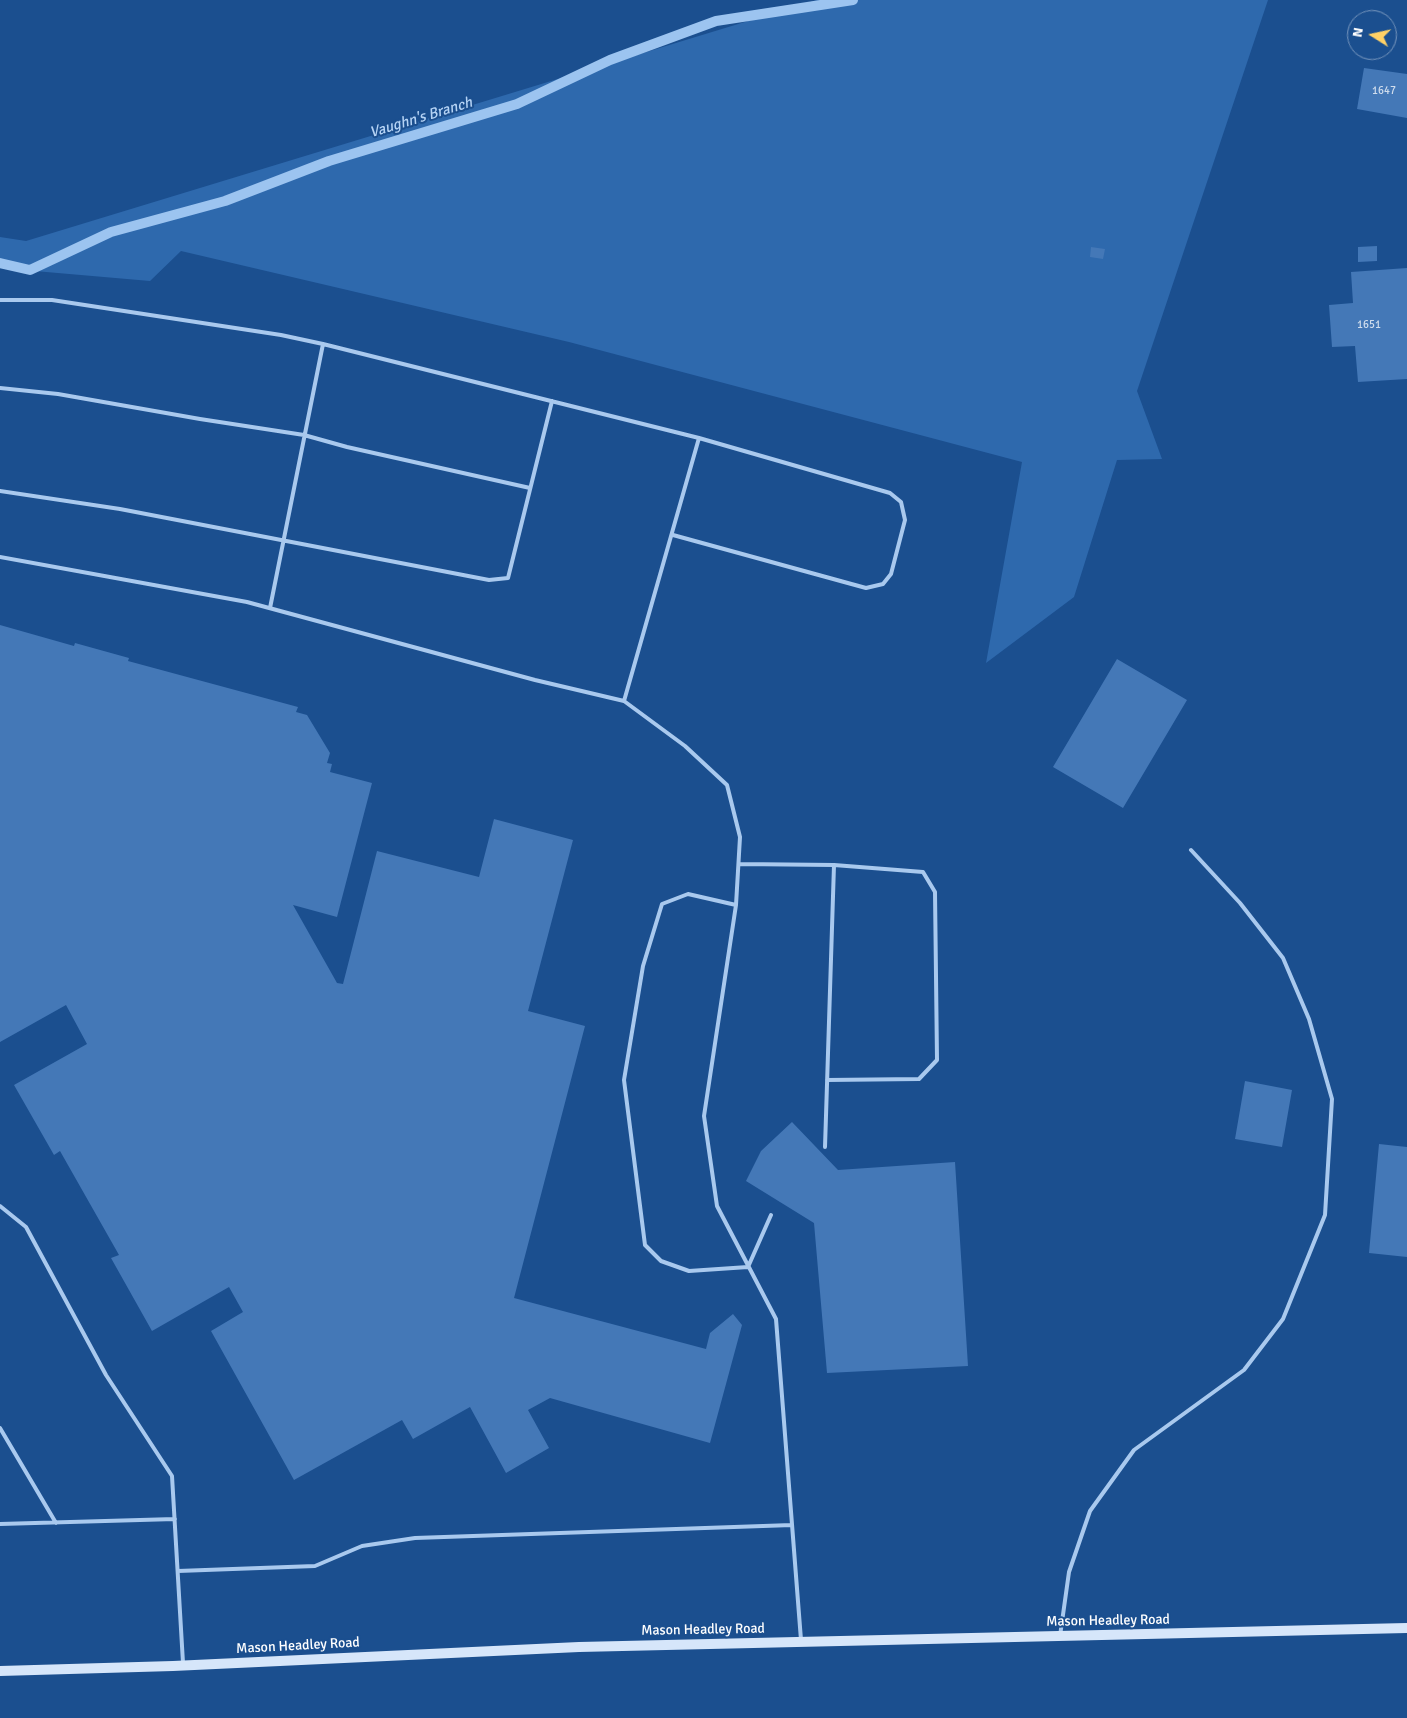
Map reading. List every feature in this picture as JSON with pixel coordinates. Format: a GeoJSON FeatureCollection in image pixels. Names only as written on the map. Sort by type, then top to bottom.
{"type":"FeatureCollection","features":[{"type":"Feature","properties":{"kind":"main road","name":"Mason Headley Road"},"geometry":{"type":"LineString","coordinates":[[0,1671],[183,1665],[579,1647],[1407,1628]]}},
{"type":"Feature","properties":{"kind":"lane"},"geometry":{"type":"LineString","coordinates":[[0,300],[52,300],[281,335],[323,344],[699,438],[890,493],[901,502],[905,520],[891,574],[883,584],[866,588],[672,535]]}},
{"type":"Feature","properties":{"kind":"lane"},"geometry":{"type":"LineString","coordinates":[[270,608],[323,344]]}},
{"type":"Feature","properties":{"kind":"lane"},"geometry":{"type":"LineString","coordinates":[[0,388],[58,394],[304,436],[530,488]]}},
{"type":"Feature","properties":{"kind":"lane"},"geometry":{"type":"LineString","coordinates":[[0,491],[120,509],[490,580],[508,578],[552,401]]}},
{"type":"Feature","properties":{"kind":"lane"},"geometry":{"type":"LineString","coordinates":[[624,701],[699,438]]}},
{"type":"Feature","properties":{"kind":"lane"},"geometry":{"type":"LineString","coordinates":[[0,557],[247,602],[535,680],[624,701],[685,746],[727,785],[740,838],[739,864],[736,905],[704,1116],[717,1206],[776,1319],[801,1642]]}},
{"type":"Feature","properties":{"kind":"lane"},"geometry":{"type":"LineString","coordinates":[[1060,1636],[1069,1572],[1090,1511],[1134,1450],[1244,1370],[1283,1319],[1325,1215],[1332,1099],[1309,1019],[1283,958],[1240,903],[1191,850]]}},
{"type":"Feature","properties":{"kind":"lane"},"geometry":{"type":"LineString","coordinates":[[739,864],[834,865],[923,872],[935,892],[937,1060],[919,1078],[827,1080]]}},
{"type":"Feature","properties":{"kind":"lane"},"geometry":{"type":"LineString","coordinates":[[825,1147],[834,865]]}},
{"type":"Feature","properties":{"kind":"lane"},"geometry":{"type":"LineString","coordinates":[[736,905],[688,894],[662,904],[643,966],[624,1080],[646,1246],[660,1261],[690,1271],[748,1267]]}},
{"type":"Feature","properties":{"kind":"lane"},"geometry":{"type":"LineString","coordinates":[[0,1206],[26,1227],[106,1375],[172,1476],[183,1665]]}},
{"type":"Feature","properties":{"kind":"lane"},"geometry":{"type":"LineString","coordinates":[[748,1267],[771,1215]]}},
{"type":"Feature","properties":{"kind":"lane"},"geometry":{"type":"LineString","coordinates":[[0,1428],[56,1523]]}},
{"type":"Feature","properties":{"kind":"lane"},"geometry":{"type":"LineString","coordinates":[[0,1524],[175,1519]]}},
{"type":"Feature","properties":{"kind":"lane"},"geometry":{"type":"LineString","coordinates":[[178,1571],[315,1566],[362,1546],[415,1538],[792,1525]]}},
{"type":"Feature","properties":{"kind":"shaded area"},"geometry":{"type":"Polygon","coordinates":[[[817,0],[1268,0],[1137,391],[1162,459],[1117,460],[1074,597],[986,663],[1022,462],[569,342],[181,251],[150,281],[0,268],[0,237],[26,241],[817,0]]]}},
{"type":"Feature","properties":{"kind":"building"},"geometry":{"type":"Polygon","coordinates":[[[1364,68],[1407,74],[1407,118],[1357,109],[1364,68]]]}},
{"type":"Feature","properties":{"kind":"building"},"geometry":{"type":"Polygon","coordinates":[[[1377,246],[1377,261],[1358,262],[1358,247],[1377,246]]]}},
{"type":"Feature","properties":{"kind":"building"},"geometry":{"type":"Polygon","coordinates":[[[1091,247],[1105,249],[1103,259],[1090,257],[1091,247]]]}},
{"type":"Feature","properties":{"kind":"building"},"geometry":{"type":"Polygon","coordinates":[[[1407,268],[1407,379],[1358,382],[1355,346],[1332,347],[1329,305],[1353,303],[1351,272],[1407,268]]]}},
{"type":"Feature","properties":{"kind":"building"},"geometry":{"type":"Polygon","coordinates":[[[0,625],[74,646],[75,643],[129,658],[128,661],[298,707],[296,712],[307,715],[330,753],[327,763],[332,764],[330,772],[372,783],[337,917],[293,905],[337,983],[343,984],[377,851],[479,877],[494,819],[573,840],[528,1011],[585,1026],[514,1298],[706,1349],[710,1333],[733,1314],[742,1325],[710,1443],[550,1398],[528,1410],[549,1448],[506,1473],[470,1407],[413,1439],[402,1420],[294,1480],[211,1331],[243,1312],[229,1287],[152,1331],[111,1258],[119,1255],[60,1151],[54,1155],[14,1085],[87,1044],[66,1005],[0,1042],[0,625]]]}},
{"type":"Feature","properties":{"kind":"building"},"geometry":{"type":"Polygon","coordinates":[[[1117,659],[1187,700],[1123,808],[1053,767],[1117,659]]]}},
{"type":"Feature","properties":{"kind":"building"},"geometry":{"type":"Polygon","coordinates":[[[1245,1081],[1292,1090],[1282,1147],[1235,1139],[1245,1081]]]}},
{"type":"Feature","properties":{"kind":"building"},"geometry":{"type":"Polygon","coordinates":[[[792,1122],[838,1170],[955,1162],[968,1366],[827,1373],[814,1223],[746,1181],[761,1151],[792,1122]]]}},
{"type":"Feature","properties":{"kind":"building"},"geometry":{"type":"Polygon","coordinates":[[[1379,1144],[1407,1147],[1407,1257],[1369,1253],[1379,1144]]]}},
{"type":"Feature","properties":{"kind":"waterway","name":"Vaughn's Branch"},"geometry":{"type":"LineString","coordinates":[[0,263],[30,270],[111,232],[225,201],[329,161],[517,104],[610,60],[716,21],[853,0]]}}]}
